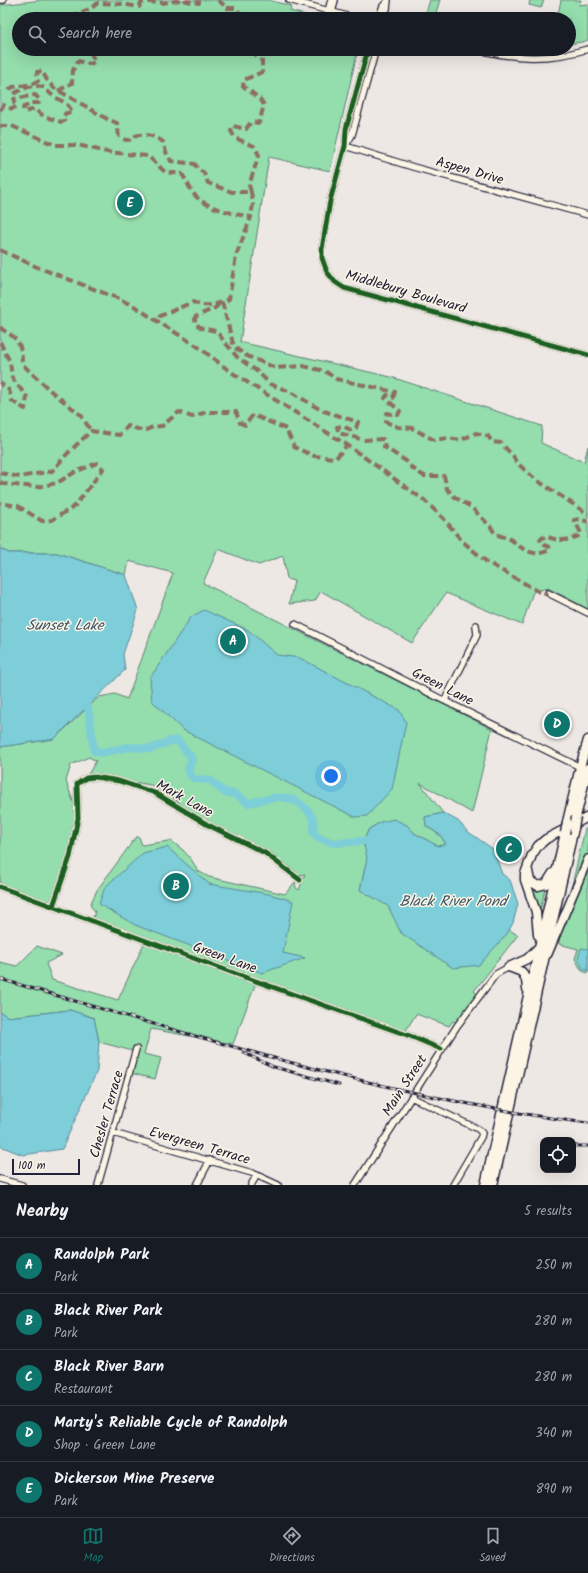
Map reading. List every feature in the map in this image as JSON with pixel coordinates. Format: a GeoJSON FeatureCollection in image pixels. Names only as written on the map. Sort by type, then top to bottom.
{"type":"FeatureCollection","features":[{"type":"Feature","properties":{"kind":"highway"},"geometry":{"type":"LineString","coordinates":[[493,1185],[574,828],[588,740]]}},
{"type":"Feature","properties":{"kind":"highway"},"geometry":{"type":"LineString","coordinates":[[485,1185],[567,822],[584,768]]}},
{"type":"Feature","properties":{"kind":"highway"},"geometry":{"type":"LineString","coordinates":[[539,946],[536,912],[525,880],[532,855],[541,843],[551,836],[588,817]]}},
{"type":"Feature","properties":{"kind":"highway"},"geometry":{"type":"LineString","coordinates":[[528,866],[530,881],[536,885],[542,886],[549,880],[559,858]]}},
{"type":"Feature","properties":{"kind":"highway"},"geometry":{"type":"LineString","coordinates":[[509,967],[526,959],[539,946]]}},
{"type":"Feature","properties":{"kind":"highway"},"geometry":{"type":"LineString","coordinates":[[509,967],[520,970],[525,975],[528,995]]}},
{"type":"Feature","properties":{"kind":"main road"},"geometry":{"type":"LineString","coordinates":[[543,967],[563,915],[588,859]]}},
{"type":"Feature","properties":{"kind":"street"},"geometry":{"type":"LineString","coordinates":[[289,0],[330,12]]}},
{"type":"Feature","properties":{"kind":"street"},"geometry":{"type":"LineString","coordinates":[[330,12],[331,0]]}},
{"type":"Feature","properties":{"kind":"street"},"geometry":{"type":"LineString","coordinates":[[330,12],[335,0]]}},
{"type":"Feature","properties":{"kind":"street"},"geometry":{"type":"LineString","coordinates":[[381,12],[383,6],[388,1]]}},
{"type":"Feature","properties":{"kind":"street"},"geometry":{"type":"LineString","coordinates":[[386,12],[388,1]]}},
{"type":"Feature","properties":{"kind":"street"},"geometry":{"type":"LineString","coordinates":[[576,52],[588,49]]}},
{"type":"Feature","properties":{"kind":"street","name":"Middlebury Boulevard"},"geometry":{"type":"LineString","coordinates":[[366,56],[346,129],[345,146],[330,201],[322,249],[324,265],[327,272],[335,282],[344,288],[588,355]]}},
{"type":"Feature","properties":{"kind":"street","name":"Middlebury Boulevard"},"geometry":{"type":"LineString","coordinates":[[345,146],[352,135],[374,56]]}},
{"type":"Feature","properties":{"kind":"street"},"geometry":{"type":"LineString","coordinates":[[511,56],[528,58],[558,56]]}},
{"type":"Feature","properties":{"kind":"street","name":"Aspen Drive"},"geometry":{"type":"LineString","coordinates":[[345,146],[410,166],[588,215]]}},
{"type":"Feature","properties":{"kind":"street"},"geometry":{"type":"LineString","coordinates":[[548,593],[588,613]]}},
{"type":"Feature","properties":{"kind":"street","name":"Green Lane"},"geometry":{"type":"LineString","coordinates":[[295,624],[444,700],[584,768]]}},
{"type":"Feature","properties":{"kind":"street"},"geometry":{"type":"LineString","coordinates":[[444,700],[477,635],[476,625]]}},
{"type":"Feature","properties":{"kind":"street","name":"Mark Lane"},"geometry":{"type":"LineString","coordinates":[[53,906],[70,857],[78,818],[77,784],[86,778],[95,777],[119,781],[155,793],[208,824],[265,853],[300,880]]}},
{"type":"Feature","properties":{"kind":"street","name":"Green Lane"},"geometry":{"type":"LineString","coordinates":[[0,887],[410,1036],[441,1049]]}},
{"type":"Feature","properties":{"kind":"street","name":"Main Street"},"geometry":{"type":"LineString","coordinates":[[355,1185],[441,1049],[496,974],[509,967]]}},
{"type":"Feature","properties":{"kind":"street","name":"Chesler Terrace"},"geometry":{"type":"LineString","coordinates":[[98,1185],[136,1049]]}},
{"type":"Feature","properties":{"kind":"street"},"geometry":{"type":"LineString","coordinates":[[411,1097],[478,1128],[482,1132],[481,1138],[453,1185]]}},
{"type":"Feature","properties":{"kind":"street","name":"Evergreen Terrace"},"geometry":{"type":"LineString","coordinates":[[113,1133],[210,1160],[256,1175],[278,1185]]}},
{"type":"Feature","properties":{"kind":"street"},"geometry":{"type":"LineString","coordinates":[[198,1185],[210,1160]]}},
{"type":"Feature","properties":{"kind":"street"},"geometry":{"type":"LineString","coordinates":[[252,1185],[256,1175]]}},
{"type":"Feature","properties":{"kind":"street"},"geometry":{"type":"LineString","coordinates":[[0,1179],[22,1185]]}},
{"type":"Feature","properties":{"kind":"green space"},"geometry":{"type":"Polygon","coordinates":[[[42,0],[268,0],[291,6],[290,11],[294,12],[12,12],[12,56],[356,56],[330,171],[269,157],[240,342],[391,377],[542,426],[541,443],[584,462],[588,446],[588,609],[548,588],[533,592],[522,625],[446,593],[412,643],[321,591],[315,601],[289,604],[294,581],[287,579],[283,556],[259,565],[218,549],[203,583],[492,729],[472,813],[420,783],[443,813],[425,817],[426,826],[440,835],[446,844],[438,846],[414,833],[407,825],[381,822],[369,829],[363,841],[364,846],[518,935],[474,991],[477,994],[457,1023],[453,1021],[449,1026],[416,1014],[405,1032],[316,999],[315,1000],[257,980],[233,1044],[151,1029],[144,1054],[161,1058],[155,1079],[130,1073],[136,1052],[99,1042],[94,1018],[70,1010],[8,1017],[0,1012],[0,962],[17,966],[37,946],[62,955],[46,963],[52,980],[118,1000],[146,939],[93,918],[95,912],[90,905],[97,890],[136,837],[139,837],[142,845],[170,840],[183,850],[191,859],[198,871],[209,877],[285,894],[295,882],[296,888],[299,890],[305,874],[300,875],[270,852],[198,817],[164,791],[151,785],[87,776],[96,761],[89,757],[71,765],[66,781],[80,821],[50,904],[0,885],[0,747],[54,739],[99,697],[115,694],[127,699],[173,573],[129,561],[126,575],[57,553],[9,553],[0,549],[0,5],[42,0]]]}},
{"type":"Feature","properties":{"kind":"green space"},"geometry":{"type":"Polygon","coordinates":[[[430,0],[440,0],[436,12],[426,12],[430,0]]]}},
{"type":"Feature","properties":{"kind":"green space"},"geometry":{"type":"Polygon","coordinates":[[[530,0],[544,0],[541,8],[529,5],[530,0]]]}},
{"type":"Feature","properties":{"kind":"green space"},"geometry":{"type":"Polygon","coordinates":[[[561,0],[581,0],[579,5],[588,4],[588,40],[576,43],[576,12],[558,12],[561,0]]]}},
{"type":"Feature","properties":{"kind":"green space"},"geometry":{"type":"Polygon","coordinates":[[[588,828],[588,973],[582,971],[575,959],[578,949],[559,944],[559,934],[585,829],[588,828]]]}},
{"type":"Feature","properties":{"kind":"green space"},"geometry":{"type":"Polygon","coordinates":[[[528,882],[539,889],[545,889],[539,916],[528,882]]]}},
{"type":"Feature","properties":{"kind":"water","name":"Sunset Lake"},"geometry":{"type":"Polygon","coordinates":[[[0,549],[9,553],[57,553],[126,575],[138,610],[123,654],[125,670],[54,739],[0,747],[0,549]]]}},
{"type":"Feature","properties":{"kind":"water"},"geometry":{"type":"Polygon","coordinates":[[[204,610],[248,630],[277,655],[300,658],[399,710],[406,722],[392,789],[367,816],[355,817],[183,730],[152,701],[150,678],[191,617],[204,610]]]}},
{"type":"Feature","properties":{"kind":"water","name":"Black River Pond"},"geometry":{"type":"Polygon","coordinates":[[[443,813],[458,821],[467,831],[493,849],[502,874],[510,880],[518,904],[513,923],[507,934],[479,965],[453,968],[401,933],[388,906],[360,890],[367,858],[363,841],[369,829],[381,822],[394,819],[407,825],[414,833],[438,846],[446,844],[440,835],[426,826],[425,817],[443,813]]]}},
{"type":"Feature","properties":{"kind":"water"},"geometry":{"type":"Polygon","coordinates":[[[167,847],[209,884],[269,894],[293,901],[283,953],[305,958],[262,973],[135,925],[99,904],[105,887],[143,853],[167,847]]]}},
{"type":"Feature","properties":{"kind":"water"},"geometry":{"type":"Polygon","coordinates":[[[581,948],[588,949],[588,971],[583,969],[578,959],[581,948]]]}},
{"type":"Feature","properties":{"kind":"water"},"geometry":{"type":"Polygon","coordinates":[[[70,1010],[94,1018],[99,1042],[97,1071],[62,1149],[23,1155],[0,1146],[0,1012],[8,1017],[70,1010]]]}},
{"type":"Feature","properties":{"kind":"waterway"},"geometry":{"type":"LineString","coordinates":[[88,707],[94,751],[101,753]]}},
{"type":"Feature","properties":{"kind":"waterway"},"geometry":{"type":"LineString","coordinates":[[104,752],[129,747],[151,749],[170,741],[177,740],[191,757],[192,760],[188,770],[191,776],[195,779],[210,780],[224,792],[235,794],[248,803],[279,797],[293,799],[300,803],[313,818],[313,832],[317,837],[334,843],[363,841]]}},
{"type":"Feature","properties":{"kind":"railway"},"geometry":{"type":"LineString","coordinates":[[0,979],[291,1063],[438,1098],[513,1112],[588,1123]]}},
{"type":"Feature","properties":{"kind":"railway"},"geometry":{"type":"LineString","coordinates":[[244,1053],[274,1067],[339,1085]]}},
{"type":"Feature","properties":{"kind":"railway"},"geometry":{"type":"LineString","coordinates":[[576,1146],[588,1146]]}},
{"type":"Feature","properties":{"kind":"marked path"},"geometry":{"type":"LineString","coordinates":[[82,12],[90,9],[98,3],[122,4],[139,7],[141,3],[148,2],[163,3],[180,0],[199,3],[199,0]]}},
{"type":"Feature","properties":{"kind":"marked path"},"geometry":{"type":"LineString","coordinates":[[218,0],[227,8],[236,8],[239,12]]}},
{"type":"Feature","properties":{"kind":"marked path"},"geometry":{"type":"LineString","coordinates":[[58,91],[72,83],[73,70],[78,61],[90,64],[95,62],[92,56]]}},
{"type":"Feature","properties":{"kind":"marked path"},"geometry":{"type":"LineString","coordinates":[[251,192],[249,185],[259,155],[254,146],[235,138],[231,131],[233,126],[246,129],[251,122],[259,123],[264,105],[260,99],[243,86],[244,80],[262,72],[262,61],[257,56]]}},
{"type":"Feature","properties":{"kind":"marked path"},"geometry":{"type":"LineString","coordinates":[[0,110],[4,105],[12,109],[17,106],[14,103],[14,99],[35,95],[39,99],[39,103],[31,103],[23,108],[24,112],[35,109],[47,117],[61,122],[64,121],[63,116],[66,113],[72,113],[71,110],[67,105],[46,89],[39,86],[31,87],[15,93],[10,89],[13,87],[33,84],[38,81],[37,72],[42,71],[54,88],[109,120],[117,123],[119,136],[123,139],[130,140],[139,135],[149,135],[155,137],[163,142],[171,161],[195,164],[198,169],[204,173],[208,183],[232,192],[251,192],[253,204],[251,217]]}},
{"type":"Feature","properties":{"kind":"marked path"},"geometry":{"type":"LineString","coordinates":[[0,126],[12,126],[55,145],[78,145],[107,152],[148,156],[165,172],[182,174],[193,193],[204,203],[220,210],[251,217],[236,256],[229,299],[211,305],[202,305],[193,302],[160,316],[157,321]]}},
{"type":"Feature","properties":{"kind":"marked path"},"geometry":{"type":"LineString","coordinates":[[0,250],[37,267],[134,306],[197,346],[231,372],[347,445],[424,500],[444,519],[462,541],[487,562],[543,594],[548,593]]}},
{"type":"Feature","properties":{"kind":"marked path"},"geometry":{"type":"LineString","coordinates":[[222,302],[234,347],[247,356],[276,368],[303,366],[325,371],[336,379],[395,392],[393,398],[387,395],[385,398],[400,411],[398,415],[387,413],[386,422],[398,427],[412,428],[434,440],[448,438],[461,440],[476,433],[488,436],[492,442],[501,443],[513,456],[516,462],[535,479],[588,514]]}},
{"type":"Feature","properties":{"kind":"marked path"},"geometry":{"type":"LineString","coordinates":[[219,304],[215,308],[195,317],[195,323],[201,328],[216,331],[237,357],[258,372],[270,384],[291,392],[321,410],[358,422],[356,428],[351,430],[343,426],[337,427],[339,433],[364,440],[383,439],[385,442],[384,447],[406,461],[412,468],[424,476],[444,476],[447,489],[456,498],[471,507],[491,527],[495,534],[510,539],[526,551],[538,554],[550,550],[549,547],[542,544],[540,539],[546,536],[559,540],[568,540],[577,537],[581,535],[574,520],[580,519],[588,522]]}},
{"type":"Feature","properties":{"kind":"marked path"},"geometry":{"type":"LineString","coordinates":[[0,327],[2,330],[11,335],[19,344],[22,364],[52,392],[81,415],[91,431]]}},
{"type":"Feature","properties":{"kind":"marked path"},"geometry":{"type":"LineString","coordinates":[[0,342],[10,362],[12,378],[27,397],[25,409],[12,401],[9,390],[0,383]]}},
{"type":"Feature","properties":{"kind":"marked path"},"geometry":{"type":"LineString","coordinates":[[0,473],[20,477],[52,471],[91,431],[119,435],[128,426],[144,431],[153,427],[162,426],[179,412],[192,417],[206,412],[236,412],[240,423],[245,425],[253,415],[286,429],[294,447],[314,456],[336,458],[347,445]]}},
{"type":"Feature","properties":{"kind":"marked path"},"geometry":{"type":"LineString","coordinates":[[0,482],[4,484],[37,487],[57,483],[75,472],[97,463],[103,469],[75,506],[52,520],[42,521],[18,506],[0,503]]}},
{"type":"Feature","properties":{"kind":"cycle path"},"geometry":{"type":"LineString","coordinates":[[366,56],[346,129],[345,146],[330,201],[322,249],[322,258],[327,272],[335,282],[344,288],[588,355]]}},
{"type":"Feature","properties":{"kind":"cycle path"},"geometry":{"type":"LineString","coordinates":[[53,906],[70,857],[78,818],[77,784],[86,778],[95,777],[119,781],[155,793],[208,825],[265,853],[300,880]]}},
{"type":"Feature","properties":{"kind":"cycle path"},"geometry":{"type":"LineString","coordinates":[[0,887],[410,1036],[441,1049]]}},
{"type":"Feature","properties":{"kind":"place","name":"Dickerson Mine Preserve"},"geometry":{"type":"Point","coordinates":[130,203]}},
{"type":"Feature","properties":{"kind":"place","name":"Randolph Park"},"geometry":{"type":"Point","coordinates":[233,641]}},
{"type":"Feature","properties":{"kind":"place","name":"Marty's Reliable Cycle of Randolph"},"geometry":{"type":"Point","coordinates":[557,724]}},
{"type":"Feature","properties":{"kind":"place","name":"Black River Barn"},"geometry":{"type":"Point","coordinates":[509,849]}},
{"type":"Feature","properties":{"kind":"place","name":"Black River Park"},"geometry":{"type":"Point","coordinates":[176,886]}}]}
